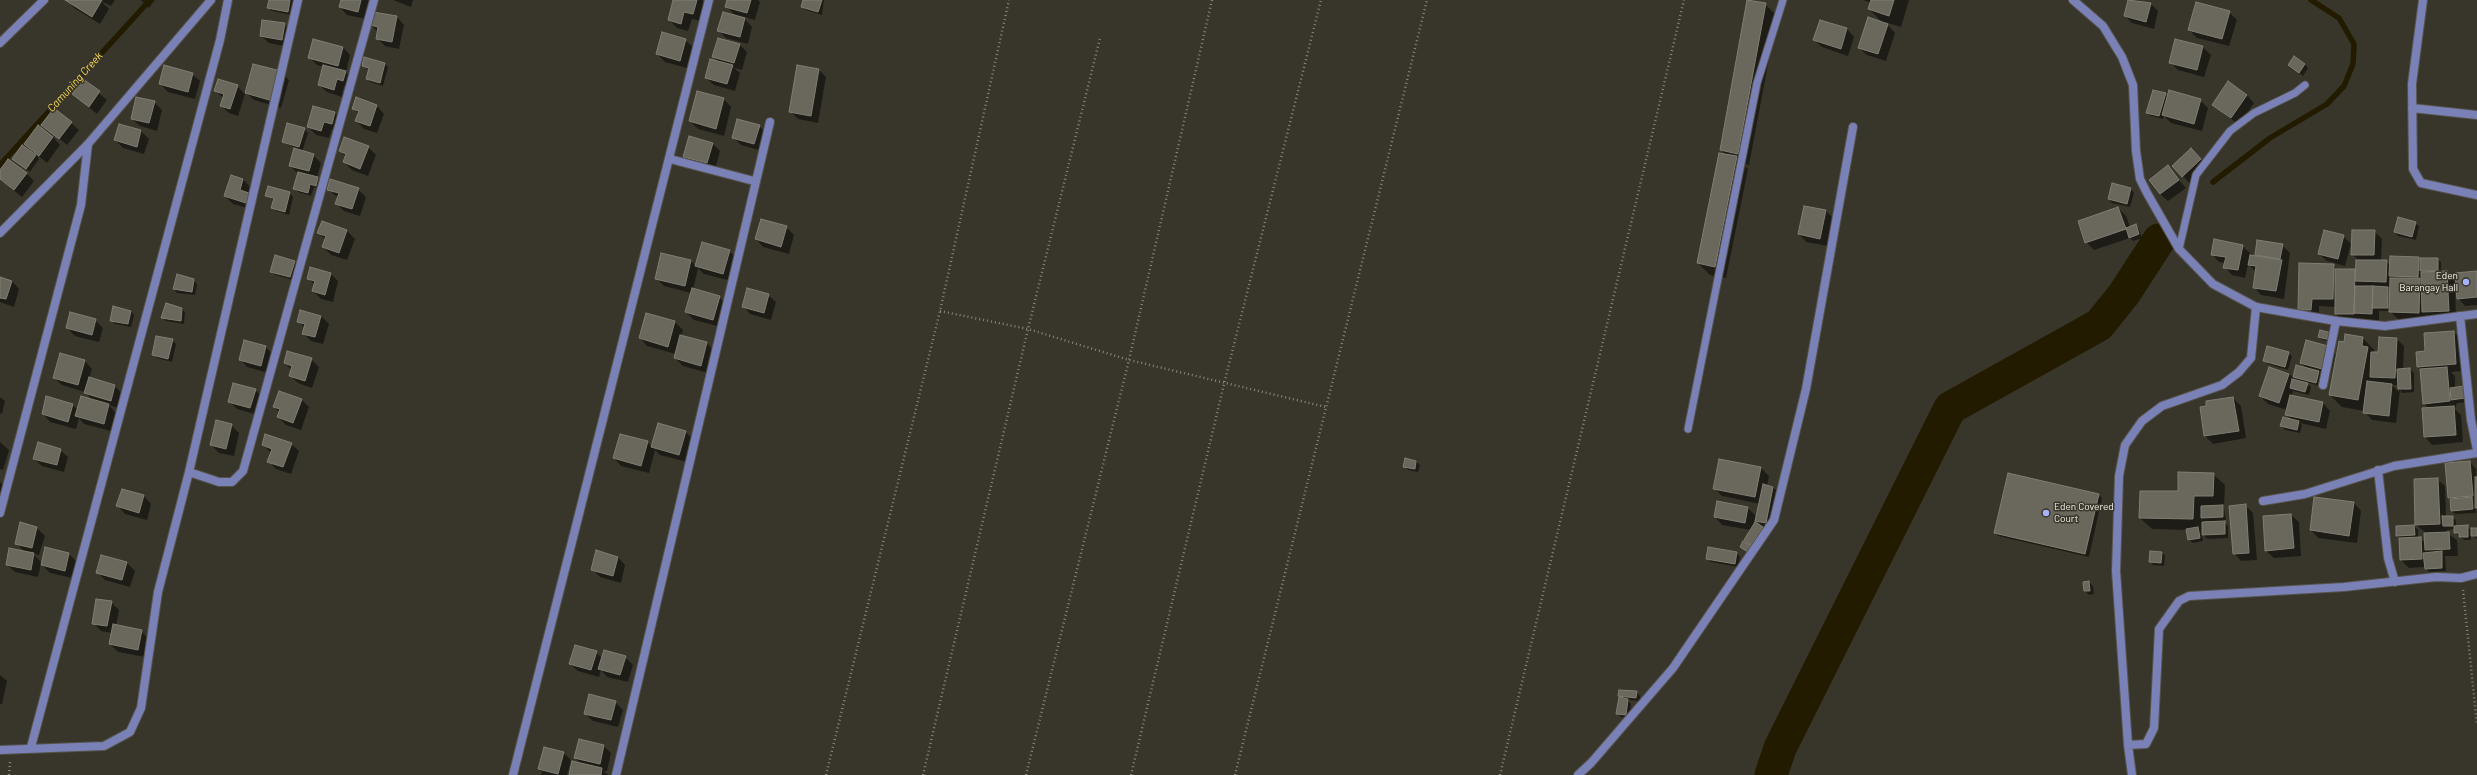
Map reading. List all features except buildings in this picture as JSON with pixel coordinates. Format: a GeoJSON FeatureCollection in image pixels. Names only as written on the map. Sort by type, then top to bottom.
{"type":"FeatureCollection","features":[{"type":"Feature","properties":{"kind":"street"},"geometry":{"type":"LineString","coordinates":[[0,43],[44,0]]}},
{"type":"Feature","properties":{"kind":"street"},"geometry":{"type":"LineString","coordinates":[[0,233],[88,144],[211,0]]}},
{"type":"Feature","properties":{"kind":"street"},"geometry":{"type":"LineString","coordinates":[[32,747],[220,40],[228,0]]}},
{"type":"Feature","properties":{"kind":"street"},"geometry":{"type":"LineString","coordinates":[[0,750],[32,747],[104,746],[130,732],[141,708],[158,592],[189,472],[298,0]]}},
{"type":"Feature","properties":{"kind":"street"},"geometry":{"type":"LineString","coordinates":[[189,472],[219,482],[232,482],[243,471],[374,0]]}},
{"type":"Feature","properties":{"kind":"street"},"geometry":{"type":"LineString","coordinates":[[513,775],[710,0]]}},
{"type":"Feature","properties":{"kind":"street"},"geometry":{"type":"LineString","coordinates":[[2073,0],[2102,26],[2122,57],[2133,85],[2136,151],[2140,179],[2179,249],[2213,284],[2256,307],[2336,321],[2385,326],[2477,314]]}},
{"type":"Feature","properties":{"kind":"street"},"geometry":{"type":"LineString","coordinates":[[2423,0],[2414,57],[2412,108],[2413,169],[2421,183],[2477,195]]}},
{"type":"Feature","properties":{"kind":"street"},"geometry":{"type":"LineString","coordinates":[[2412,108],[2477,116]]}},
{"type":"Feature","properties":{"kind":"street"},"geometry":{"type":"LineString","coordinates":[[616,775],[754,181],[770,122]]}},
{"type":"Feature","properties":{"kind":"street"},"geometry":{"type":"LineString","coordinates":[[1578,775],[1592,763],[1673,668],[1774,520],[1806,389],[1853,128]]}},
{"type":"Feature","properties":{"kind":"street"},"geometry":{"type":"LineString","coordinates":[[0,513],[81,205],[88,144]]}},
{"type":"Feature","properties":{"kind":"street"},"geometry":{"type":"LineString","coordinates":[[670,159],[754,181]]}},
{"type":"Feature","properties":{"kind":"street"},"geometry":{"type":"LineString","coordinates":[[2132,775],[2128,746],[2116,572],[2119,476],[2125,445],[2142,421],[2162,406],[2222,385],[2239,372],[2251,358],[2256,307]]}},
{"type":"Feature","properties":{"kind":"street"},"geometry":{"type":"LineString","coordinates":[[2263,501],[2305,494],[2378,470],[2477,451],[2471,420],[2460,316]]}},
{"type":"Feature","properties":{"kind":"street"},"geometry":{"type":"LineString","coordinates":[[2323,384],[2336,321]]}},
{"type":"Feature","properties":{"kind":"street"},"geometry":{"type":"LineString","coordinates":[[2378,470],[2388,558],[2395,582]]}},
{"type":"Feature","properties":{"kind":"street"},"geometry":{"type":"LineString","coordinates":[[2128,746],[2146,744],[2154,728],[2159,629],[2179,601],[2189,596],[2395,582],[2436,577],[2461,578],[2477,574]]}},
{"type":"Feature","properties":{"kind":"lane"},"geometry":{"type":"LineString","coordinates":[[1688,429],[1757,83],[1784,0]]}},
{"type":"Feature","properties":{"kind":"lane"},"geometry":{"type":"LineString","coordinates":[[2179,249],[2196,175],[2230,131],[2254,113],[2295,93],[2305,85]]}},
{"type":"Feature","properties":{"kind":"path"},"geometry":{"type":"LineString","coordinates":[[826,775],[940,311],[1009,0]]}},
{"type":"Feature","properties":{"kind":"path"},"geometry":{"type":"LineString","coordinates":[[1026,775],[1128,360],[1212,0]]}},
{"type":"Feature","properties":{"kind":"path"},"geometry":{"type":"LineString","coordinates":[[1131,775],[1224,384],[1321,0]]}},
{"type":"Feature","properties":{"kind":"path"},"geometry":{"type":"LineString","coordinates":[[1235,775],[1427,0]]}},
{"type":"Feature","properties":{"kind":"path"},"geometry":{"type":"LineString","coordinates":[[1500,775],[1684,0]]}},
{"type":"Feature","properties":{"kind":"path"},"geometry":{"type":"LineString","coordinates":[[924,775],[1028,329],[1100,38]]}},
{"type":"Feature","properties":{"kind":"path"},"geometry":{"type":"LineString","coordinates":[[940,311],[1028,329],[1128,360],[1326,407]]}},
{"type":"Feature","properties":{"kind":"path"},"geometry":{"type":"LineString","coordinates":[[2461,578],[2477,725]]}},
{"type":"Feature","properties":{"kind":"waterway","name":"Camuning Creek"},"geometry":{"type":"LineString","coordinates":[[0,165],[150,0]]}},
{"type":"Feature","properties":{"kind":"waterway"},"geometry":{"type":"LineString","coordinates":[[2213,182],[2270,138],[2327,104],[2344,86],[2353,64],[2354,44],[2339,18],[2311,0]]}},
{"type":"Feature","properties":{"kind":"waterway"},"geometry":{"type":"LineString","coordinates":[[1771,775],[1780,748],[1950,408],[2099,325],[2124,294],[2159,240]]}},
{"type":"Feature","properties":{"kind":"place","name":"Eden Barangay Hall"},"geometry":{"type":"Point","coordinates":[2466,282]}},
{"type":"Feature","properties":{"kind":"place","name":"Eden Covered Court"},"geometry":{"type":"Point","coordinates":[2046,513]}}]}
